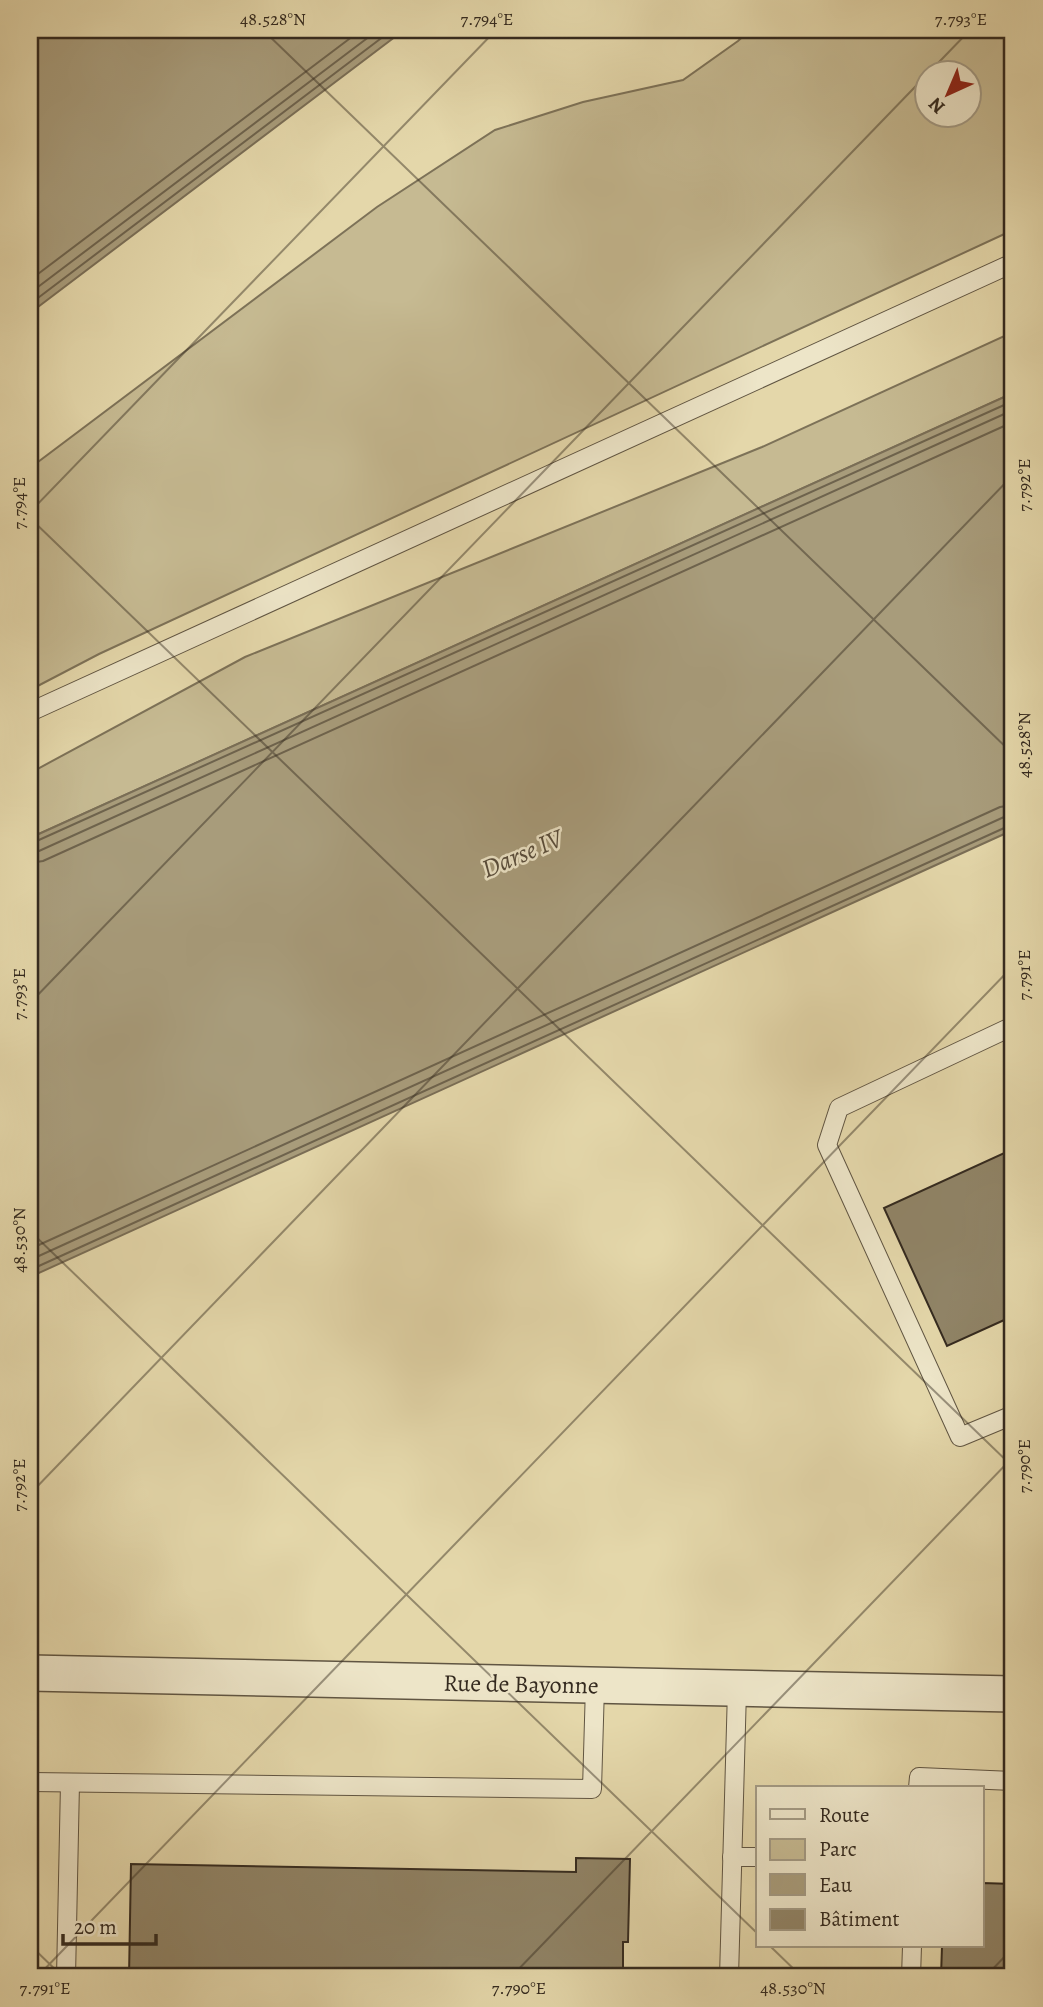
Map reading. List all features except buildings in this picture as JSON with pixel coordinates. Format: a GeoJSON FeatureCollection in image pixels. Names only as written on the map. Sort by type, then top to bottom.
{"type":"FeatureCollection","features":[{"type":"Feature","properties":{"kind":"street","name":"Rue de Bayonne"},"geometry":{"type":"LineString","coordinates":[[30,1673],[1013,1694]]}},
{"type":"Feature","properties":{"kind":"lane"},"geometry":{"type":"LineString","coordinates":[[30,712],[1013,263]]}},
{"type":"Feature","properties":{"kind":"lane"},"geometry":{"type":"LineString","coordinates":[[1013,1026],[839,1108],[827,1145],[961,1437],[1013,1415]]}},
{"type":"Feature","properties":{"kind":"lane"},"geometry":{"type":"LineString","coordinates":[[30,1782],[592,1789],[595,1686]]}},
{"type":"Feature","properties":{"kind":"lane"},"geometry":{"type":"LineString","coordinates":[[729,1977],[737,1690]]}},
{"type":"Feature","properties":{"kind":"lane"},"geometry":{"type":"LineString","coordinates":[[918,1786],[919,1777],[1013,1780]]}},
{"type":"Feature","properties":{"kind":"lane"},"geometry":{"type":"LineString","coordinates":[[66,1977],[70,1783]]}},
{"type":"Feature","properties":{"kind":"lane"},"geometry":{"type":"LineString","coordinates":[[732,1857],[756,1857]]}},
{"type":"Feature","properties":{"kind":"lane"},"geometry":{"type":"LineString","coordinates":[[911,1977],[912,1948]]}},
{"type":"Feature","properties":{"kind":"green space"},"geometry":{"type":"Polygon","coordinates":[[[750,30],[1013,30],[1013,230],[99,654],[30,690],[30,468],[377,207],[495,130],[583,102],[683,80],[750,30]]]}},
{"type":"Feature","properties":{"kind":"green space"},"geometry":{"type":"Polygon","coordinates":[[[1013,332],[1013,393],[30,838],[30,773],[245,657],[762,447],[1013,332]]]}},
{"type":"Feature","properties":{"kind":"water"},"geometry":{"type":"Polygon","coordinates":[[[30,30],[404,30],[30,313],[30,30]]]}},
{"type":"Feature","properties":{"kind":"water","name":"Darse IV"},"geometry":{"type":"Polygon","coordinates":[[[1013,393],[1013,830],[30,1277],[30,838],[1013,393]]]}}]}
